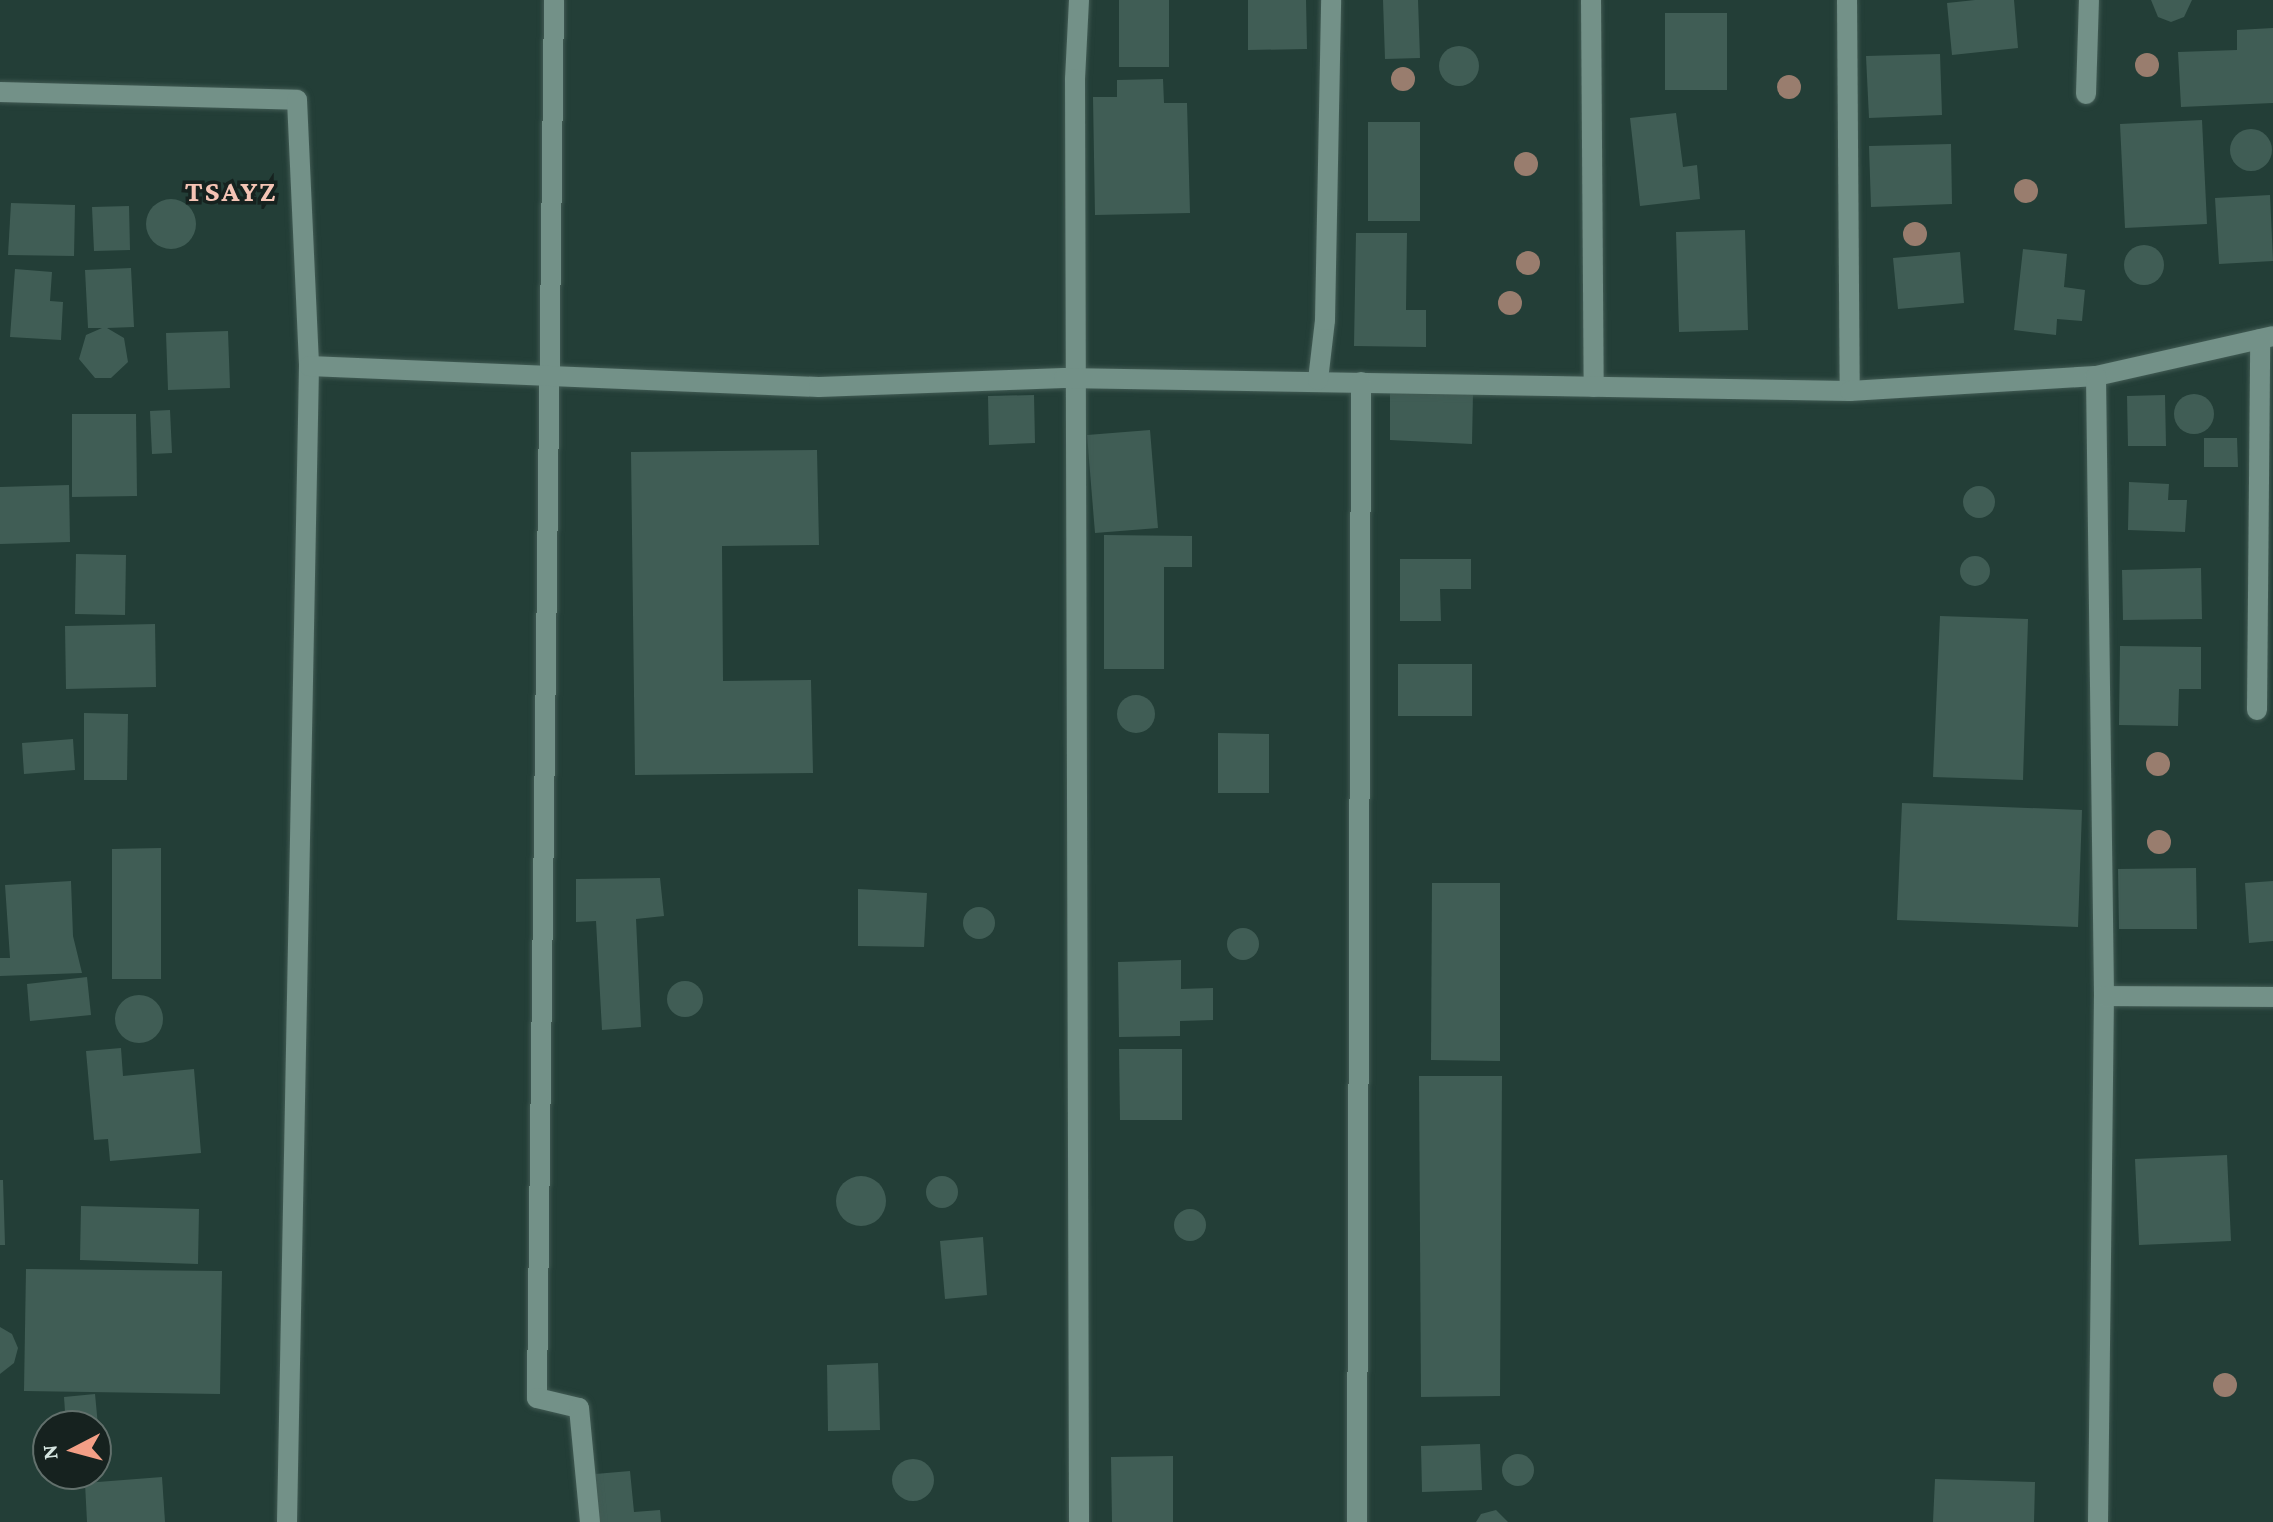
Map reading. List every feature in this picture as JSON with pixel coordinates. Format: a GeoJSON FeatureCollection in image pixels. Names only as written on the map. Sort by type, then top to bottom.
{"type":"FeatureCollection","features":[{"type":"Feature","properties":{"kind":"street"},"geometry":{"type":"LineString","coordinates":[[554,0],[547,372],[537,1398],[579,1408],[590,1522]]}},
{"type":"Feature","properties":{"kind":"street"},"geometry":{"type":"LineString","coordinates":[[1079,0],[1079,1522]]}},
{"type":"Feature","properties":{"kind":"street"},"geometry":{"type":"LineString","coordinates":[[1318,380],[1325,320],[1331,0]]}},
{"type":"Feature","properties":{"kind":"street"},"geometry":{"type":"LineString","coordinates":[[1591,0],[1594,387]]}},
{"type":"Feature","properties":{"kind":"street"},"geometry":{"type":"LineString","coordinates":[[1847,0],[1850,391]]}},
{"type":"Feature","properties":{"kind":"street"},"geometry":{"type":"LineString","coordinates":[[2086,94],[2089,0]]}},
{"type":"Feature","properties":{"kind":"street"},"geometry":{"type":"LineString","coordinates":[[0,92],[297,100],[309,366],[287,1522]]}},
{"type":"Feature","properties":{"kind":"street"},"geometry":{"type":"LineString","coordinates":[[309,366],[547,372],[819,387],[1077,379],[1318,380],[1850,391],[2096,376],[2266,338],[2257,710]]}},
{"type":"Feature","properties":{"kind":"street"},"geometry":{"type":"LineString","coordinates":[[2096,376],[2104,996],[2098,1522]]}},
{"type":"Feature","properties":{"kind":"street"},"geometry":{"type":"LineString","coordinates":[[1357,1522],[1361,382]]}},
{"type":"Feature","properties":{"kind":"street"},"geometry":{"type":"LineString","coordinates":[[2104,996],[2273,997]]}},
{"type":"Feature","properties":{"kind":"building"},"geometry":{"type":"Polygon","coordinates":[[[1119,0],[1169,0],[1169,67],[1119,67],[1119,0]]]}},
{"type":"Feature","properties":{"kind":"building"},"geometry":{"type":"Polygon","coordinates":[[[1248,0],[1306,0],[1307,49],[1248,50],[1248,0]]]}},
{"type":"Feature","properties":{"kind":"building"},"geometry":{"type":"Polygon","coordinates":[[[1383,0],[1418,0],[1420,58],[1385,59],[1383,0]]]}},
{"type":"Feature","properties":{"kind":"building"},"geometry":{"type":"Polygon","coordinates":[[[2014,0],[2018,48],[1952,55],[1947,3],[2014,0]]]}},
{"type":"Feature","properties":{"kind":"building"},"geometry":{"type":"Polygon","coordinates":[[[2151,0],[2192,0],[2184,17],[2171,22],[2158,17],[2151,0]]]}},
{"type":"Feature","properties":{"kind":"building"},"geometry":{"type":"Polygon","coordinates":[[[1665,13],[1727,13],[1727,90],[1665,90],[1665,13]]]}},
{"type":"Feature","properties":{"kind":"building"},"geometry":{"type":"Polygon","coordinates":[[[2273,28],[2273,103],[2181,107],[2178,52],[2237,50],[2237,30],[2273,28]]]}},
{"type":"Feature","properties":{"kind":"building"},"geometry":{"type":"Polygon","coordinates":[[[1459,46],[1473,52],[1479,66],[1473,80],[1459,86],[1445,80],[1439,66],[1445,52],[1459,46]]]}},
{"type":"Feature","properties":{"kind":"building"},"geometry":{"type":"Polygon","coordinates":[[[1940,54],[1942,115],[1869,118],[1866,56],[1940,54]]]}},
{"type":"Feature","properties":{"kind":"building"},"geometry":{"type":"Polygon","coordinates":[[[1163,79],[1164,103],[1187,103],[1190,213],[1095,215],[1093,97],[1117,97],[1117,80],[1163,79]]]}},
{"type":"Feature","properties":{"kind":"building"},"geometry":{"type":"Polygon","coordinates":[[[1676,113],[1683,167],[1697,165],[1700,199],[1640,206],[1630,118],[1676,113]]]}},
{"type":"Feature","properties":{"kind":"building"},"geometry":{"type":"Polygon","coordinates":[[[2202,120],[2207,224],[2125,228],[2120,124],[2202,120]]]}},
{"type":"Feature","properties":{"kind":"building"},"geometry":{"type":"Polygon","coordinates":[[[1368,122],[1420,122],[1420,221],[1368,221],[1368,122]]]}},
{"type":"Feature","properties":{"kind":"building"},"geometry":{"type":"Polygon","coordinates":[[[2251,129],[2265,136],[2272,150],[2265,164],[2251,171],[2237,164],[2230,150],[2237,136],[2251,129]]]}},
{"type":"Feature","properties":{"kind":"building"},"geometry":{"type":"Polygon","coordinates":[[[1951,144],[1952,204],[1871,207],[1869,146],[1951,144]]]}},
{"type":"Feature","properties":{"kind":"building"},"geometry":{"type":"Polygon","coordinates":[[[2270,195],[2273,261],[2219,264],[2215,198],[2270,195]]]}},
{"type":"Feature","properties":{"kind":"building"},"geometry":{"type":"Polygon","coordinates":[[[171,199],[189,206],[196,224],[189,242],[171,249],[153,242],[146,224],[153,206],[171,199]]]}},
{"type":"Feature","properties":{"kind":"building"},"geometry":{"type":"Polygon","coordinates":[[[11,203],[75,205],[74,256],[8,255],[11,203]]]}},
{"type":"Feature","properties":{"kind":"building"},"geometry":{"type":"Polygon","coordinates":[[[129,206],[130,250],[94,251],[92,207],[129,206]]]}},
{"type":"Feature","properties":{"kind":"building"},"geometry":{"type":"Polygon","coordinates":[[[1745,230],[1748,330],[1679,332],[1676,232],[1745,230]]]}},
{"type":"Feature","properties":{"kind":"building"},"geometry":{"type":"Polygon","coordinates":[[[1356,233],[1407,233],[1406,310],[1426,310],[1426,347],[1354,346],[1356,233]]]}},
{"type":"Feature","properties":{"kind":"building"},"geometry":{"type":"Polygon","coordinates":[[[2144,245],[2158,251],[2164,265],[2158,279],[2144,285],[2130,279],[2124,265],[2130,251],[2144,245]]]}},
{"type":"Feature","properties":{"kind":"building"},"geometry":{"type":"Polygon","coordinates":[[[2023,249],[2067,254],[2064,287],[2085,290],[2082,321],[2057,319],[2056,335],[2014,330],[2023,249]]]}},
{"type":"Feature","properties":{"kind":"building"},"geometry":{"type":"Polygon","coordinates":[[[1960,252],[1964,303],[1898,309],[1893,258],[1960,252]]]}},
{"type":"Feature","properties":{"kind":"building"},"geometry":{"type":"Polygon","coordinates":[[[131,268],[134,327],[107,328],[124,338],[128,362],[111,378],[95,378],[79,359],[86,335],[102,328],[88,328],[85,270],[131,268]]]}},
{"type":"Feature","properties":{"kind":"building"},"geometry":{"type":"Polygon","coordinates":[[[15,269],[52,272],[50,301],[63,302],[61,340],[10,337],[15,269]]]}},
{"type":"Feature","properties":{"kind":"building"},"geometry":{"type":"Polygon","coordinates":[[[228,331],[230,388],[168,390],[166,333],[228,331]]]}},
{"type":"Feature","properties":{"kind":"building"},"geometry":{"type":"Polygon","coordinates":[[[1390,390],[1473,393],[1472,444],[1390,440],[1390,390]]]}},
{"type":"Feature","properties":{"kind":"building"},"geometry":{"type":"Polygon","coordinates":[[[2194,394],[2208,400],[2214,414],[2208,428],[2194,434],[2180,428],[2174,414],[2180,400],[2194,394]]]}},
{"type":"Feature","properties":{"kind":"building"},"geometry":{"type":"Polygon","coordinates":[[[1034,395],[1035,443],[989,445],[988,396],[1034,395]]]}},
{"type":"Feature","properties":{"kind":"building"},"geometry":{"type":"Polygon","coordinates":[[[2165,395],[2166,446],[2128,446],[2127,396],[2165,395]]]}},
{"type":"Feature","properties":{"kind":"building"},"geometry":{"type":"Polygon","coordinates":[[[170,410],[172,453],[152,454],[150,411],[170,410]]]}},
{"type":"Feature","properties":{"kind":"building"},"geometry":{"type":"Polygon","coordinates":[[[72,414],[136,414],[137,496],[72,497],[72,414]]]}},
{"type":"Feature","properties":{"kind":"building"},"geometry":{"type":"Polygon","coordinates":[[[1150,430],[1158,528],[1095,533],[1087,435],[1150,430]]]}},
{"type":"Feature","properties":{"kind":"building"},"geometry":{"type":"Polygon","coordinates":[[[2204,438],[2237,438],[2238,467],[2204,467],[2204,438]]]}},
{"type":"Feature","properties":{"kind":"building"},"geometry":{"type":"Polygon","coordinates":[[[817,450],[819,545],[722,546],[723,681],[811,680],[813,773],[635,775],[631,452],[817,450]]]}},
{"type":"Feature","properties":{"kind":"building"},"geometry":{"type":"Polygon","coordinates":[[[2129,482],[2169,484],[2168,500],[2187,500],[2185,532],[2128,530],[2129,482]]]}},
{"type":"Feature","properties":{"kind":"building"},"geometry":{"type":"Polygon","coordinates":[[[69,485],[70,542],[0,544],[0,487],[69,485]]]}},
{"type":"Feature","properties":{"kind":"building"},"geometry":{"type":"Polygon","coordinates":[[[1979,486],[1990,491],[1995,502],[1990,513],[1979,518],[1968,513],[1963,502],[1968,491],[1979,486]]]}},
{"type":"Feature","properties":{"kind":"building"},"geometry":{"type":"Polygon","coordinates":[[[1104,535],[1192,536],[1192,567],[1164,567],[1164,669],[1104,669],[1104,535]]]}},
{"type":"Feature","properties":{"kind":"building"},"geometry":{"type":"Polygon","coordinates":[[[76,554],[126,555],[125,615],[75,614],[76,554]]]}},
{"type":"Feature","properties":{"kind":"building"},"geometry":{"type":"Polygon","coordinates":[[[1975,556],[1986,560],[1990,571],[1986,582],[1975,586],[1964,582],[1960,571],[1964,560],[1975,556]]]}},
{"type":"Feature","properties":{"kind":"building"},"geometry":{"type":"Polygon","coordinates":[[[1400,559],[1471,559],[1471,589],[1440,589],[1441,621],[1400,621],[1400,559]]]}},
{"type":"Feature","properties":{"kind":"building"},"geometry":{"type":"Polygon","coordinates":[[[2201,568],[2202,619],[2123,620],[2122,570],[2201,568]]]}},
{"type":"Feature","properties":{"kind":"building"},"geometry":{"type":"Polygon","coordinates":[[[1940,616],[2028,619],[2023,780],[1933,777],[1940,616]]]}},
{"type":"Feature","properties":{"kind":"building"},"geometry":{"type":"Polygon","coordinates":[[[155,624],[156,687],[66,689],[65,626],[155,624]]]}},
{"type":"Feature","properties":{"kind":"building"},"geometry":{"type":"Polygon","coordinates":[[[2120,646],[2201,647],[2201,689],[2179,689],[2178,726],[2119,725],[2120,646]]]}},
{"type":"Feature","properties":{"kind":"building"},"geometry":{"type":"Polygon","coordinates":[[[1398,664],[1472,664],[1472,716],[1398,716],[1398,664]]]}},
{"type":"Feature","properties":{"kind":"building"},"geometry":{"type":"Polygon","coordinates":[[[1136,695],[1150,700],[1155,714],[1150,728],[1136,733],[1122,728],[1117,714],[1122,700],[1136,695]]]}},
{"type":"Feature","properties":{"kind":"building"},"geometry":{"type":"Polygon","coordinates":[[[84,713],[128,714],[127,780],[84,780],[84,713]]]}},
{"type":"Feature","properties":{"kind":"building"},"geometry":{"type":"Polygon","coordinates":[[[1218,733],[1269,734],[1269,793],[1218,793],[1218,733]]]}},
{"type":"Feature","properties":{"kind":"building"},"geometry":{"type":"Polygon","coordinates":[[[73,739],[75,770],[24,774],[22,743],[73,739]]]}},
{"type":"Feature","properties":{"kind":"building"},"geometry":{"type":"Polygon","coordinates":[[[1902,803],[2082,810],[2078,927],[1897,920],[1902,803]]]}},
{"type":"Feature","properties":{"kind":"building"},"geometry":{"type":"Polygon","coordinates":[[[161,848],[161,979],[112,979],[112,849],[161,848]]]}},
{"type":"Feature","properties":{"kind":"building"},"geometry":{"type":"Polygon","coordinates":[[[2196,868],[2197,929],[2119,929],[2118,869],[2196,868]]]}},
{"type":"Feature","properties":{"kind":"building"},"geometry":{"type":"Polygon","coordinates":[[[660,878],[664,916],[636,919],[641,1027],[602,1030],[596,921],[576,922],[576,879],[660,878]]]}},
{"type":"Feature","properties":{"kind":"building"},"geometry":{"type":"Polygon","coordinates":[[[71,881],[73,936],[82,973],[0,976],[0,958],[10,958],[5,885],[71,881]]]}},
{"type":"Feature","properties":{"kind":"building"},"geometry":{"type":"Polygon","coordinates":[[[2273,881],[2273,941],[2249,943],[2245,883],[2273,881]]]}},
{"type":"Feature","properties":{"kind":"building"},"geometry":{"type":"Polygon","coordinates":[[[1432,883],[1500,883],[1500,1061],[1431,1060],[1432,883]]]}},
{"type":"Feature","properties":{"kind":"building"},"geometry":{"type":"Polygon","coordinates":[[[858,889],[927,893],[924,947],[858,946],[858,889]]]}},
{"type":"Feature","properties":{"kind":"building"},"geometry":{"type":"Polygon","coordinates":[[[979,907],[990,912],[995,923],[990,934],[979,939],[968,934],[963,923],[968,912],[979,907]]]}},
{"type":"Feature","properties":{"kind":"building"},"geometry":{"type":"Polygon","coordinates":[[[1243,928],[1254,933],[1259,944],[1254,955],[1243,960],[1232,955],[1227,944],[1232,933],[1243,928]]]}},
{"type":"Feature","properties":{"kind":"building"},"geometry":{"type":"Polygon","coordinates":[[[1181,960],[1181,989],[1213,988],[1213,1020],[1180,1021],[1180,1036],[1119,1037],[1118,962],[1181,960]]]}},
{"type":"Feature","properties":{"kind":"building"},"geometry":{"type":"Polygon","coordinates":[[[87,977],[91,1015],[30,1021],[27,984],[87,977]]]}},
{"type":"Feature","properties":{"kind":"building"},"geometry":{"type":"Polygon","coordinates":[[[685,981],[698,986],[703,999],[698,1012],[685,1017],[672,1012],[667,999],[672,986],[685,981]]]}},
{"type":"Feature","properties":{"kind":"building"},"geometry":{"type":"Polygon","coordinates":[[[139,995],[156,1002],[163,1019],[156,1036],[139,1043],[122,1036],[115,1019],[122,1002],[139,995]]]}},
{"type":"Feature","properties":{"kind":"building"},"geometry":{"type":"Polygon","coordinates":[[[121,1048],[123,1076],[194,1069],[201,1153],[110,1161],[108,1139],[94,1140],[86,1051],[121,1048]]]}},
{"type":"Feature","properties":{"kind":"building"},"geometry":{"type":"Polygon","coordinates":[[[1119,1049],[1182,1049],[1182,1120],[1120,1120],[1119,1049]]]}},
{"type":"Feature","properties":{"kind":"building"},"geometry":{"type":"Polygon","coordinates":[[[1419,1076],[1502,1076],[1500,1396],[1421,1397],[1419,1076]]]}},
{"type":"Feature","properties":{"kind":"building"},"geometry":{"type":"Polygon","coordinates":[[[2227,1155],[2231,1241],[2139,1245],[2135,1159],[2227,1155]]]}},
{"type":"Feature","properties":{"kind":"building"},"geometry":{"type":"Polygon","coordinates":[[[861,1176],[879,1183],[886,1201],[879,1219],[861,1226],[843,1219],[836,1201],[843,1183],[861,1176]]]}},
{"type":"Feature","properties":{"kind":"building"},"geometry":{"type":"Polygon","coordinates":[[[942,1176],[953,1181],[958,1192],[953,1203],[942,1208],[931,1203],[926,1192],[931,1181],[942,1176]]]}},
{"type":"Feature","properties":{"kind":"building"},"geometry":{"type":"Polygon","coordinates":[[[0,1180],[3,1180],[5,1245],[0,1245],[0,1180]]]}},
{"type":"Feature","properties":{"kind":"building"},"geometry":{"type":"Polygon","coordinates":[[[81,1206],[199,1209],[198,1264],[80,1260],[81,1206]]]}},
{"type":"Feature","properties":{"kind":"building"},"geometry":{"type":"Polygon","coordinates":[[[1190,1209],[1201,1214],[1206,1225],[1201,1236],[1190,1241],[1179,1236],[1174,1225],[1179,1214],[1190,1209]]]}},
{"type":"Feature","properties":{"kind":"building"},"geometry":{"type":"Polygon","coordinates":[[[983,1237],[987,1295],[945,1299],[940,1241],[983,1237]]]}},
{"type":"Feature","properties":{"kind":"building"},"geometry":{"type":"Polygon","coordinates":[[[26,1269],[222,1271],[220,1394],[24,1391],[26,1269]]]}},
{"type":"Feature","properties":{"kind":"building"},"geometry":{"type":"Polygon","coordinates":[[[0,1327],[12,1334],[18,1348],[14,1363],[0,1374],[0,1327]]]}},
{"type":"Feature","properties":{"kind":"building"},"geometry":{"type":"Polygon","coordinates":[[[878,1363],[880,1430],[828,1431],[827,1365],[878,1363]]]}},
{"type":"Feature","properties":{"kind":"building"},"geometry":{"type":"Polygon","coordinates":[[[95,1394],[96,1410],[65,1410],[64,1397],[95,1394]]]}},
{"type":"Feature","properties":{"kind":"building"},"geometry":{"type":"Polygon","coordinates":[[[1480,1444],[1482,1490],[1422,1492],[1421,1446],[1480,1444]]]}},
{"type":"Feature","properties":{"kind":"building"},"geometry":{"type":"Polygon","coordinates":[[[1518,1454],[1529,1459],[1534,1470],[1529,1481],[1518,1486],[1507,1481],[1502,1470],[1507,1459],[1518,1454]]]}},
{"type":"Feature","properties":{"kind":"building"},"geometry":{"type":"Polygon","coordinates":[[[1173,1456],[1173,1522],[1112,1522],[1111,1457],[1173,1456]]]}},
{"type":"Feature","properties":{"kind":"building"},"geometry":{"type":"Polygon","coordinates":[[[913,1459],[928,1465],[934,1480],[928,1495],[913,1501],[898,1495],[892,1480],[898,1465],[913,1459]]]}},
{"type":"Feature","properties":{"kind":"building"},"geometry":{"type":"Polygon","coordinates":[[[630,1471],[634,1512],[660,1510],[661,1522],[599,1522],[595,1474],[630,1471]]]}},
{"type":"Feature","properties":{"kind":"building"},"geometry":{"type":"Polygon","coordinates":[[[162,1477],[165,1522],[87,1522],[85,1490],[112,1490],[112,1481],[162,1477]]]}},
{"type":"Feature","properties":{"kind":"building"},"geometry":{"type":"Polygon","coordinates":[[[1935,1479],[2035,1482],[2034,1522],[1933,1522],[1935,1479]]]}},
{"type":"Feature","properties":{"kind":"building"},"geometry":{"type":"Polygon","coordinates":[[[1496,1510],[1508,1522],[1476,1522],[1481,1514],[1496,1510]]]}},
{"type":"Feature","properties":{"kind":"district","name":"TSAYZ"},"geometry":{"type":"Point","coordinates":[231,191]}}]}
